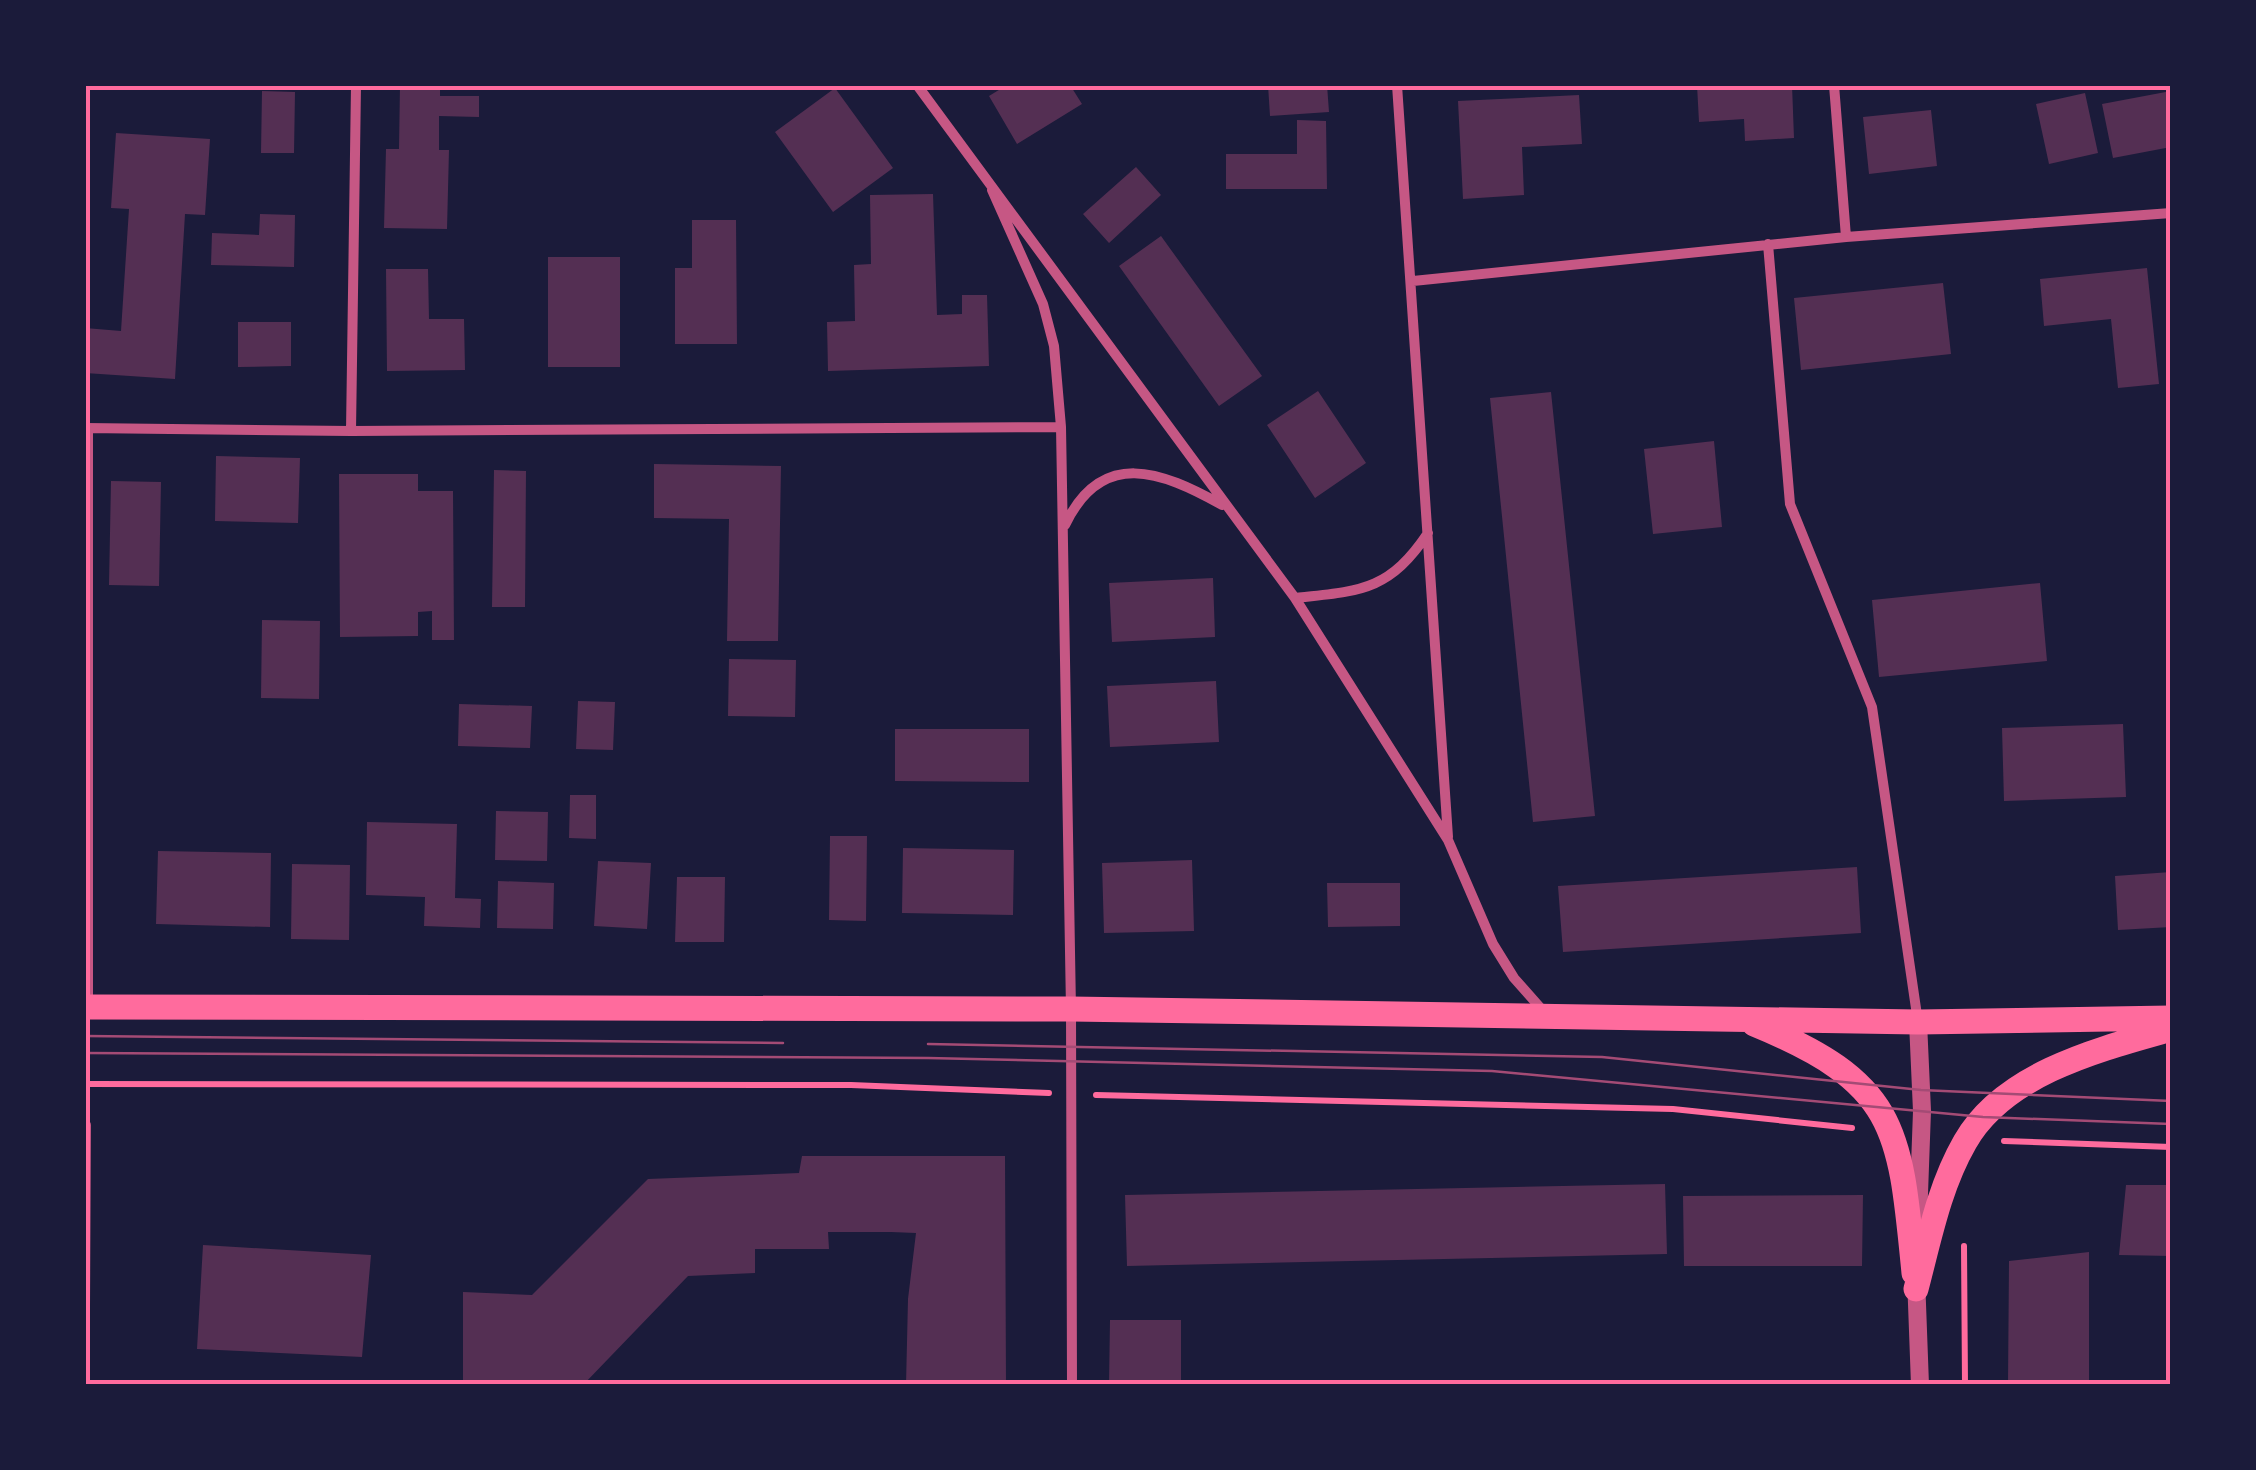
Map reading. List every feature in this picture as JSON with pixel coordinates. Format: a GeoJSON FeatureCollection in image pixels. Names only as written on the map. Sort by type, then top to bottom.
{"type":"FeatureCollection","features":[{"type":"Feature","properties":{"kind":"main road"},"geometry":{"type":"LineString","coordinates":[[86,1007],[1071,1009],[1918,1022],[2171,1018]]}},
{"type":"Feature","properties":{"kind":"main road"},"geometry":{"type":"LineString","coordinates":[[1740,1018],[1833,1060],[1881,1107],[1894,1133],[1907,1200],[1916,1289]]}},
{"type":"Feature","properties":{"kind":"main road"},"geometry":{"type":"LineString","coordinates":[[1916,1289],[1944,1188],[1966,1140],[2004,1097],[2106,1047],[2171,1029]]}},
{"type":"Feature","properties":{"kind":"street"},"geometry":{"type":"LineString","coordinates":[[351,432],[356,85]]}},
{"type":"Feature","properties":{"kind":"street"},"geometry":{"type":"LineString","coordinates":[[917,85],[992,190],[1059,272],[1295,598],[1448,840],[1493,944],[1529,999],[1548,1016]]}},
{"type":"Feature","properties":{"kind":"street"},"geometry":{"type":"LineString","coordinates":[[1397,85],[1448,840]]}},
{"type":"Feature","properties":{"kind":"street"},"geometry":{"type":"LineString","coordinates":[[1834,85],[1846,237]]}},
{"type":"Feature","properties":{"kind":"street"},"geometry":{"type":"LineString","coordinates":[[992,190],[1043,304],[1054,346],[1061,427],[1072,1094],[1072,1385]]}},
{"type":"Feature","properties":{"kind":"street"},"geometry":{"type":"LineString","coordinates":[[1413,281],[1846,237],[2171,213]]}},
{"type":"Feature","properties":{"kind":"street"},"geometry":{"type":"LineString","coordinates":[[1768,244],[1790,504],[1872,707],[1918,1022],[1922,1111],[1916,1289],[1920,1385]]}},
{"type":"Feature","properties":{"kind":"street"},"geometry":{"type":"LineString","coordinates":[[86,1007],[87,428],[351,432],[1061,427]]}},
{"type":"Feature","properties":{"kind":"street"},"geometry":{"type":"LineString","coordinates":[[1064,528],[1078,498],[1098,482],[1124,472],[1152,474],[1190,487],[1227,508]]}},
{"type":"Feature","properties":{"kind":"street"},"geometry":{"type":"LineString","coordinates":[[1295,598],[1364,589],[1386,581],[1407,564],[1428,532]]}},
{"type":"Feature","properties":{"kind":"street"},"geometry":{"type":"LineString","coordinates":[[85,1308],[86,1124]]}},
{"type":"Feature","properties":{"kind":"path"},"geometry":{"type":"LineString","coordinates":[[85,1084],[851,1086],[1673,1110],[1894,1133]]}},
{"type":"Feature","properties":{"kind":"path"},"geometry":{"type":"LineString","coordinates":[[1966,1140],[2171,1147]]}},
{"type":"Feature","properties":{"kind":"path"},"geometry":{"type":"LineString","coordinates":[[1964,1240],[1966,1385]]}},
{"type":"Feature","properties":{"kind":"building"},"geometry":{"type":"Polygon","coordinates":[[[400,85],[440,85],[440,96],[479,96],[479,117],[439,116],[439,150],[449,150],[447,229],[384,228],[386,149],[399,149],[400,85]]]}},
{"type":"Feature","properties":{"kind":"building"},"geometry":{"type":"Polygon","coordinates":[[[1007,85],[1070,85],[1082,104],[1017,144],[989,96],[1007,85]]]}},
{"type":"Feature","properties":{"kind":"building"},"geometry":{"type":"Polygon","coordinates":[[[1268,85],[1327,85],[1329,112],[1270,116],[1268,85]]]}},
{"type":"Feature","properties":{"kind":"building"},"geometry":{"type":"Polygon","coordinates":[[[1697,85],[1792,85],[1794,138],[1745,141],[1744,119],[1699,122],[1697,85]]]}},
{"type":"Feature","properties":{"kind":"building"},"geometry":{"type":"Polygon","coordinates":[[[835,88],[893,168],[833,212],[775,132],[835,88]]]}},
{"type":"Feature","properties":{"kind":"building"},"geometry":{"type":"Polygon","coordinates":[[[262,91],[295,92],[294,153],[261,153],[262,91]]]}},
{"type":"Feature","properties":{"kind":"building"},"geometry":{"type":"Polygon","coordinates":[[[2171,91],[2171,147],[2113,158],[2102,104],[2171,91]]]}},
{"type":"Feature","properties":{"kind":"building"},"geometry":{"type":"Polygon","coordinates":[[[2085,93],[2098,153],[2049,164],[2036,104],[2085,93]]]}},
{"type":"Feature","properties":{"kind":"building"},"geometry":{"type":"Polygon","coordinates":[[[1579,95],[1582,144],[1522,147],[1524,195],[1463,199],[1458,101],[1579,95]]]}},
{"type":"Feature","properties":{"kind":"building"},"geometry":{"type":"Polygon","coordinates":[[[1931,110],[1937,166],[1869,174],[1863,117],[1931,110]]]}},
{"type":"Feature","properties":{"kind":"building"},"geometry":{"type":"Polygon","coordinates":[[[1297,120],[1326,121],[1327,189],[1226,189],[1226,154],[1297,154],[1297,120]]]}},
{"type":"Feature","properties":{"kind":"building"},"geometry":{"type":"Polygon","coordinates":[[[116,133],[210,139],[205,215],[185,214],[175,379],[85,373],[85,328],[121,331],[129,209],[111,208],[116,133]]]}},
{"type":"Feature","properties":{"kind":"building"},"geometry":{"type":"Polygon","coordinates":[[[1136,167],[1161,195],[1109,243],[1083,214],[1136,167]]]}},
{"type":"Feature","properties":{"kind":"building"},"geometry":{"type":"Polygon","coordinates":[[[933,194],[937,315],[962,314],[962,295],[987,295],[989,366],[828,371],[827,322],[855,321],[854,265],[871,264],[870,195],[933,194]]]}},
{"type":"Feature","properties":{"kind":"building"},"geometry":{"type":"Polygon","coordinates":[[[260,214],[295,215],[294,267],[211,265],[212,233],[259,235],[260,214]]]}},
{"type":"Feature","properties":{"kind":"building"},"geometry":{"type":"Polygon","coordinates":[[[692,220],[736,220],[737,344],[675,344],[675,268],[692,268],[692,220]]]}},
{"type":"Feature","properties":{"kind":"building"},"geometry":{"type":"Polygon","coordinates":[[[1161,236],[1262,376],[1219,406],[1119,266],[1161,236]]]}},
{"type":"Feature","properties":{"kind":"building"},"geometry":{"type":"Polygon","coordinates":[[[548,257],[620,257],[620,367],[548,367],[548,257]]]}},
{"type":"Feature","properties":{"kind":"building"},"geometry":{"type":"Polygon","coordinates":[[[2147,268],[2159,384],[2118,388],[2111,319],[2044,326],[2040,279],[2147,268]]]}},
{"type":"Feature","properties":{"kind":"building"},"geometry":{"type":"Polygon","coordinates":[[[386,269],[428,269],[429,319],[464,319],[465,370],[387,371],[386,269]]]}},
{"type":"Feature","properties":{"kind":"building"},"geometry":{"type":"Polygon","coordinates":[[[1943,283],[1951,354],[1801,370],[1794,298],[1943,283]]]}},
{"type":"Feature","properties":{"kind":"building"},"geometry":{"type":"Polygon","coordinates":[[[238,322],[291,322],[291,366],[238,367],[238,322]]]}},
{"type":"Feature","properties":{"kind":"building"},"geometry":{"type":"Polygon","coordinates":[[[1318,391],[1366,463],[1315,498],[1267,425],[1318,391]]]}},
{"type":"Feature","properties":{"kind":"building"},"geometry":{"type":"Polygon","coordinates":[[[1551,392],[1595,816],[1533,822],[1490,398],[1551,392]]]}},
{"type":"Feature","properties":{"kind":"building"},"geometry":{"type":"Polygon","coordinates":[[[1714,441],[1722,527],[1653,534],[1644,449],[1714,441]]]}},
{"type":"Feature","properties":{"kind":"building"},"geometry":{"type":"Polygon","coordinates":[[[216,456],[300,458],[298,523],[215,521],[216,456]]]}},
{"type":"Feature","properties":{"kind":"building"},"geometry":{"type":"Polygon","coordinates":[[[654,464],[781,466],[778,641],[727,641],[729,519],[654,518],[654,464]]]}},
{"type":"Feature","properties":{"kind":"building"},"geometry":{"type":"Polygon","coordinates":[[[494,470],[526,471],[525,607],[492,607],[494,470]]]}},
{"type":"Feature","properties":{"kind":"building"},"geometry":{"type":"Polygon","coordinates":[[[339,474],[418,474],[418,491],[453,491],[454,640],[432,640],[432,611],[418,612],[418,636],[340,637],[339,474]]]}},
{"type":"Feature","properties":{"kind":"building"},"geometry":{"type":"Polygon","coordinates":[[[111,481],[161,482],[159,586],[109,585],[111,481]]]}},
{"type":"Feature","properties":{"kind":"building"},"geometry":{"type":"Polygon","coordinates":[[[1213,578],[1215,637],[1112,642],[1109,583],[1213,578]]]}},
{"type":"Feature","properties":{"kind":"building"},"geometry":{"type":"Polygon","coordinates":[[[2040,583],[2047,661],[1879,677],[1872,600],[2040,583]]]}},
{"type":"Feature","properties":{"kind":"building"},"geometry":{"type":"Polygon","coordinates":[[[262,620],[320,621],[319,699],[261,698],[262,620]]]}},
{"type":"Feature","properties":{"kind":"building"},"geometry":{"type":"Polygon","coordinates":[[[729,659],[796,660],[795,717],[728,716],[729,659]]]}},
{"type":"Feature","properties":{"kind":"building"},"geometry":{"type":"Polygon","coordinates":[[[1216,681],[1219,742],[1110,747],[1107,686],[1216,681]]]}},
{"type":"Feature","properties":{"kind":"building"},"geometry":{"type":"Polygon","coordinates":[[[578,701],[615,702],[613,750],[576,749],[578,701]]]}},
{"type":"Feature","properties":{"kind":"building"},"geometry":{"type":"Polygon","coordinates":[[[459,704],[532,706],[530,748],[458,746],[459,704]]]}},
{"type":"Feature","properties":{"kind":"building"},"geometry":{"type":"Polygon","coordinates":[[[2123,724],[2126,797],[2004,801],[2002,728],[2123,724]]]}},
{"type":"Feature","properties":{"kind":"building"},"geometry":{"type":"Polygon","coordinates":[[[895,729],[1029,729],[1029,782],[895,781],[895,729]]]}},
{"type":"Feature","properties":{"kind":"building"},"geometry":{"type":"Polygon","coordinates":[[[570,795],[596,795],[596,839],[569,838],[570,795]]]}},
{"type":"Feature","properties":{"kind":"building"},"geometry":{"type":"Polygon","coordinates":[[[496,811],[548,812],[547,861],[495,860],[496,811]]]}},
{"type":"Feature","properties":{"kind":"building"},"geometry":{"type":"Polygon","coordinates":[[[367,822],[457,824],[455,898],[481,899],[480,928],[424,926],[425,897],[366,895],[367,822]]]}},
{"type":"Feature","properties":{"kind":"building"},"geometry":{"type":"Polygon","coordinates":[[[830,836],[867,836],[866,921],[829,920],[830,836]]]}},
{"type":"Feature","properties":{"kind":"building"},"geometry":{"type":"Polygon","coordinates":[[[903,848],[1014,850],[1013,915],[902,913],[903,848]]]}},
{"type":"Feature","properties":{"kind":"building"},"geometry":{"type":"Polygon","coordinates":[[[158,851],[271,853],[270,927],[156,924],[158,851]]]}},
{"type":"Feature","properties":{"kind":"building"},"geometry":{"type":"Polygon","coordinates":[[[1192,860],[1194,931],[1104,933],[1102,863],[1192,860]]]}},
{"type":"Feature","properties":{"kind":"building"},"geometry":{"type":"Polygon","coordinates":[[[598,861],[651,863],[647,929],[594,926],[598,861]]]}},
{"type":"Feature","properties":{"kind":"building"},"geometry":{"type":"Polygon","coordinates":[[[292,864],[350,865],[349,940],[291,939],[292,864]]]}},
{"type":"Feature","properties":{"kind":"building"},"geometry":{"type":"Polygon","coordinates":[[[1857,867],[1861,933],[1563,952],[1558,886],[1857,867]]]}},
{"type":"Feature","properties":{"kind":"building"},"geometry":{"type":"Polygon","coordinates":[[[2171,872],[2171,927],[2118,930],[2115,876],[2171,872]]]}},
{"type":"Feature","properties":{"kind":"building"},"geometry":{"type":"Polygon","coordinates":[[[677,877],[725,877],[724,942],[675,942],[677,877]]]}},
{"type":"Feature","properties":{"kind":"building"},"geometry":{"type":"Polygon","coordinates":[[[498,881],[554,883],[553,929],[497,928],[498,881]]]}},
{"type":"Feature","properties":{"kind":"building"},"geometry":{"type":"Polygon","coordinates":[[[1327,883],[1400,883],[1400,926],[1328,927],[1327,883]]]}},
{"type":"Feature","properties":{"kind":"building"},"geometry":{"type":"Polygon","coordinates":[[[802,1156],[1005,1156],[1006,1385],[906,1385],[908,1299],[916,1233],[828,1232],[829,1249],[755,1249],[755,1273],[688,1276],[583,1385],[463,1385],[463,1292],[532,1295],[648,1179],[799,1173],[802,1156]]]}},
{"type":"Feature","properties":{"kind":"building"},"geometry":{"type":"Polygon","coordinates":[[[1665,1184],[1667,1254],[1127,1266],[1125,1195],[1665,1184]]]}},
{"type":"Feature","properties":{"kind":"building"},"geometry":{"type":"Polygon","coordinates":[[[2126,1185],[2171,1185],[2171,1256],[2119,1255],[2126,1185]]]}},
{"type":"Feature","properties":{"kind":"building"},"geometry":{"type":"Polygon","coordinates":[[[1863,1195],[1862,1266],[1684,1266],[1683,1196],[1863,1195]]]}},
{"type":"Feature","properties":{"kind":"building"},"geometry":{"type":"Polygon","coordinates":[[[203,1245],[371,1255],[362,1357],[197,1349],[203,1245]]]}},
{"type":"Feature","properties":{"kind":"building"},"geometry":{"type":"Polygon","coordinates":[[[2089,1252],[2089,1385],[2008,1385],[2009,1261],[2089,1252]]]}},
{"type":"Feature","properties":{"kind":"building"},"geometry":{"type":"Polygon","coordinates":[[[1110,1320],[1181,1320],[1181,1385],[1109,1385],[1110,1320]]]}},
{"type":"Feature","properties":{"kind":"tram line"},"geometry":{"type":"LineString","coordinates":[[85,1036],[783,1043]]}},
{"type":"Feature","properties":{"kind":"tram line"},"geometry":{"type":"LineString","coordinates":[[928,1044],[1602,1057],[1921,1090],[2171,1101]]}},
{"type":"Feature","properties":{"kind":"tram line"},"geometry":{"type":"LineString","coordinates":[[85,1053],[928,1058],[1492,1071],[1983,1117],[2171,1124]]}}]}
